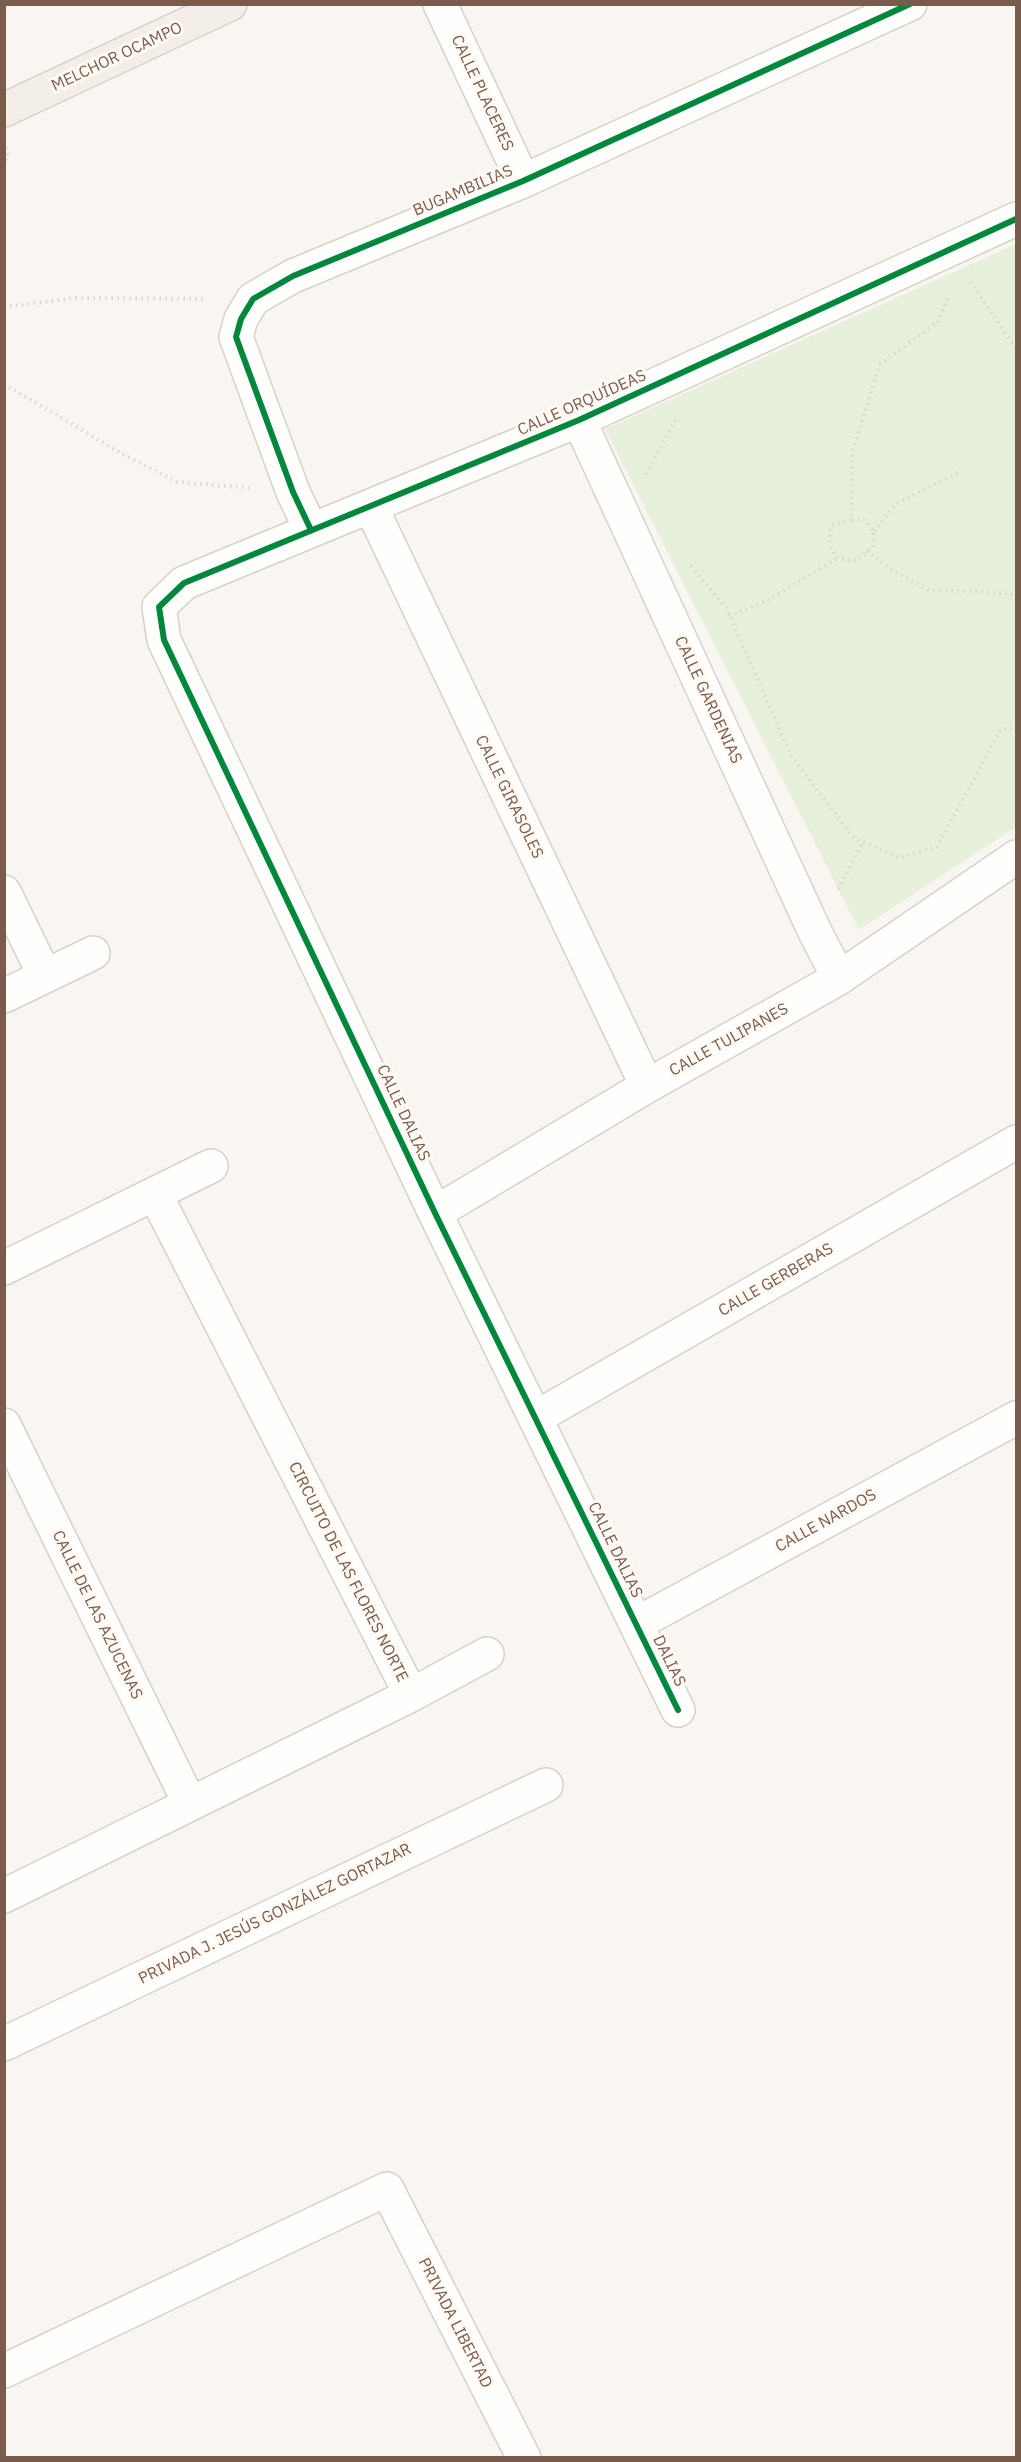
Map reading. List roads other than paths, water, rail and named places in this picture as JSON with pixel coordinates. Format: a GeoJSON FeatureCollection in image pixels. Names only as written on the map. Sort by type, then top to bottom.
{"type":"FeatureCollection","features":[{"type":"Feature","properties":{"kind":"main road","name":"MELCHOR OCAMPO"},"geometry":{"type":"LineString","coordinates":[[4,110],[230,4]]}},
{"type":"Feature","properties":{"kind":"street","name":"CALLE PLACERES"},"geometry":{"type":"LineString","coordinates":[[440,4],[523,181]]}},
{"type":"Feature","properties":{"kind":"street","name":"BUGAMBILIAS"},"geometry":{"type":"LineString","coordinates":[[311,530],[293,492],[236,337],[242,319],[253,299],[293,276],[523,181],[910,4]]}},
{"type":"Feature","properties":{"kind":"street","name":"CALLE ORQUÍDEAS"},"geometry":{"type":"LineString","coordinates":[[159,607],[184,583],[579,420],[1017,219]]}},
{"type":"Feature","properties":{"kind":"street","name":"CALLE GARDENIAS"},"geometry":{"type":"LineString","coordinates":[[579,420],[810,921],[839,978]]}},
{"type":"Feature","properties":{"kind":"street","name":"CALLE GIRASOLES"},"geometry":{"type":"LineString","coordinates":[[370,507],[647,1086]]}},
{"type":"Feature","properties":{"kind":"street","name":"CALLE DALIAS"},"geometry":{"type":"LineString","coordinates":[[159,607],[164,640],[435,1213],[636,1624]]}},
{"type":"Feature","properties":{"kind":"street","name":"CALLE TULIPANES"},"geometry":{"type":"LineString","coordinates":[[435,1213],[647,1086],[839,978],[1012,871]]}},
{"type":"Feature","properties":{"kind":"street"},"geometry":{"type":"LineString","coordinates":[[4,892],[45,976]]}},
{"type":"Feature","properties":{"kind":"street"},"geometry":{"type":"LineString","coordinates":[[4,996],[93,953]]}},
{"type":"Feature","properties":{"kind":"street","name":"CALLE GERBERAS"},"geometry":{"type":"LineString","coordinates":[[535,1418],[1017,1142]]}},
{"type":"Feature","properties":{"kind":"street"},"geometry":{"type":"LineString","coordinates":[[4,1268],[211,1167]]}},
{"type":"Feature","properties":{"kind":"street","name":"CIRCUITO DE LAS FLORES NORTE"},"geometry":{"type":"LineString","coordinates":[[4,1896],[411,1695],[155,1194]]}},
{"type":"Feature","properties":{"kind":"street","name":"CALLE NARDOS"},"geometry":{"type":"LineString","coordinates":[[636,1624],[1017,1418]]}},
{"type":"Feature","properties":{"kind":"street","name":"CALLE DE LAS AZUCENAS"},"geometry":{"type":"LineString","coordinates":[[4,1425],[190,1804]]}},
{"type":"Feature","properties":{"kind":"street","name":"DALIAS"},"geometry":{"type":"LineString","coordinates":[[636,1624],[678,1710]]}},
{"type":"Feature","properties":{"kind":"street"},"geometry":{"type":"LineString","coordinates":[[411,1695],[487,1654]]}},
{"type":"Feature","properties":{"kind":"street","name":"PRIVADA J. JESÚS GONZÁLEZ GORTAZAR"},"geometry":{"type":"LineString","coordinates":[[4,2044],[546,1785]]}},
{"type":"Feature","properties":{"kind":"street","name":"PRIVADA LIBERTAD"},"geometry":{"type":"LineString","coordinates":[[4,2371],[387,2189],[524,2457]]}}]}
